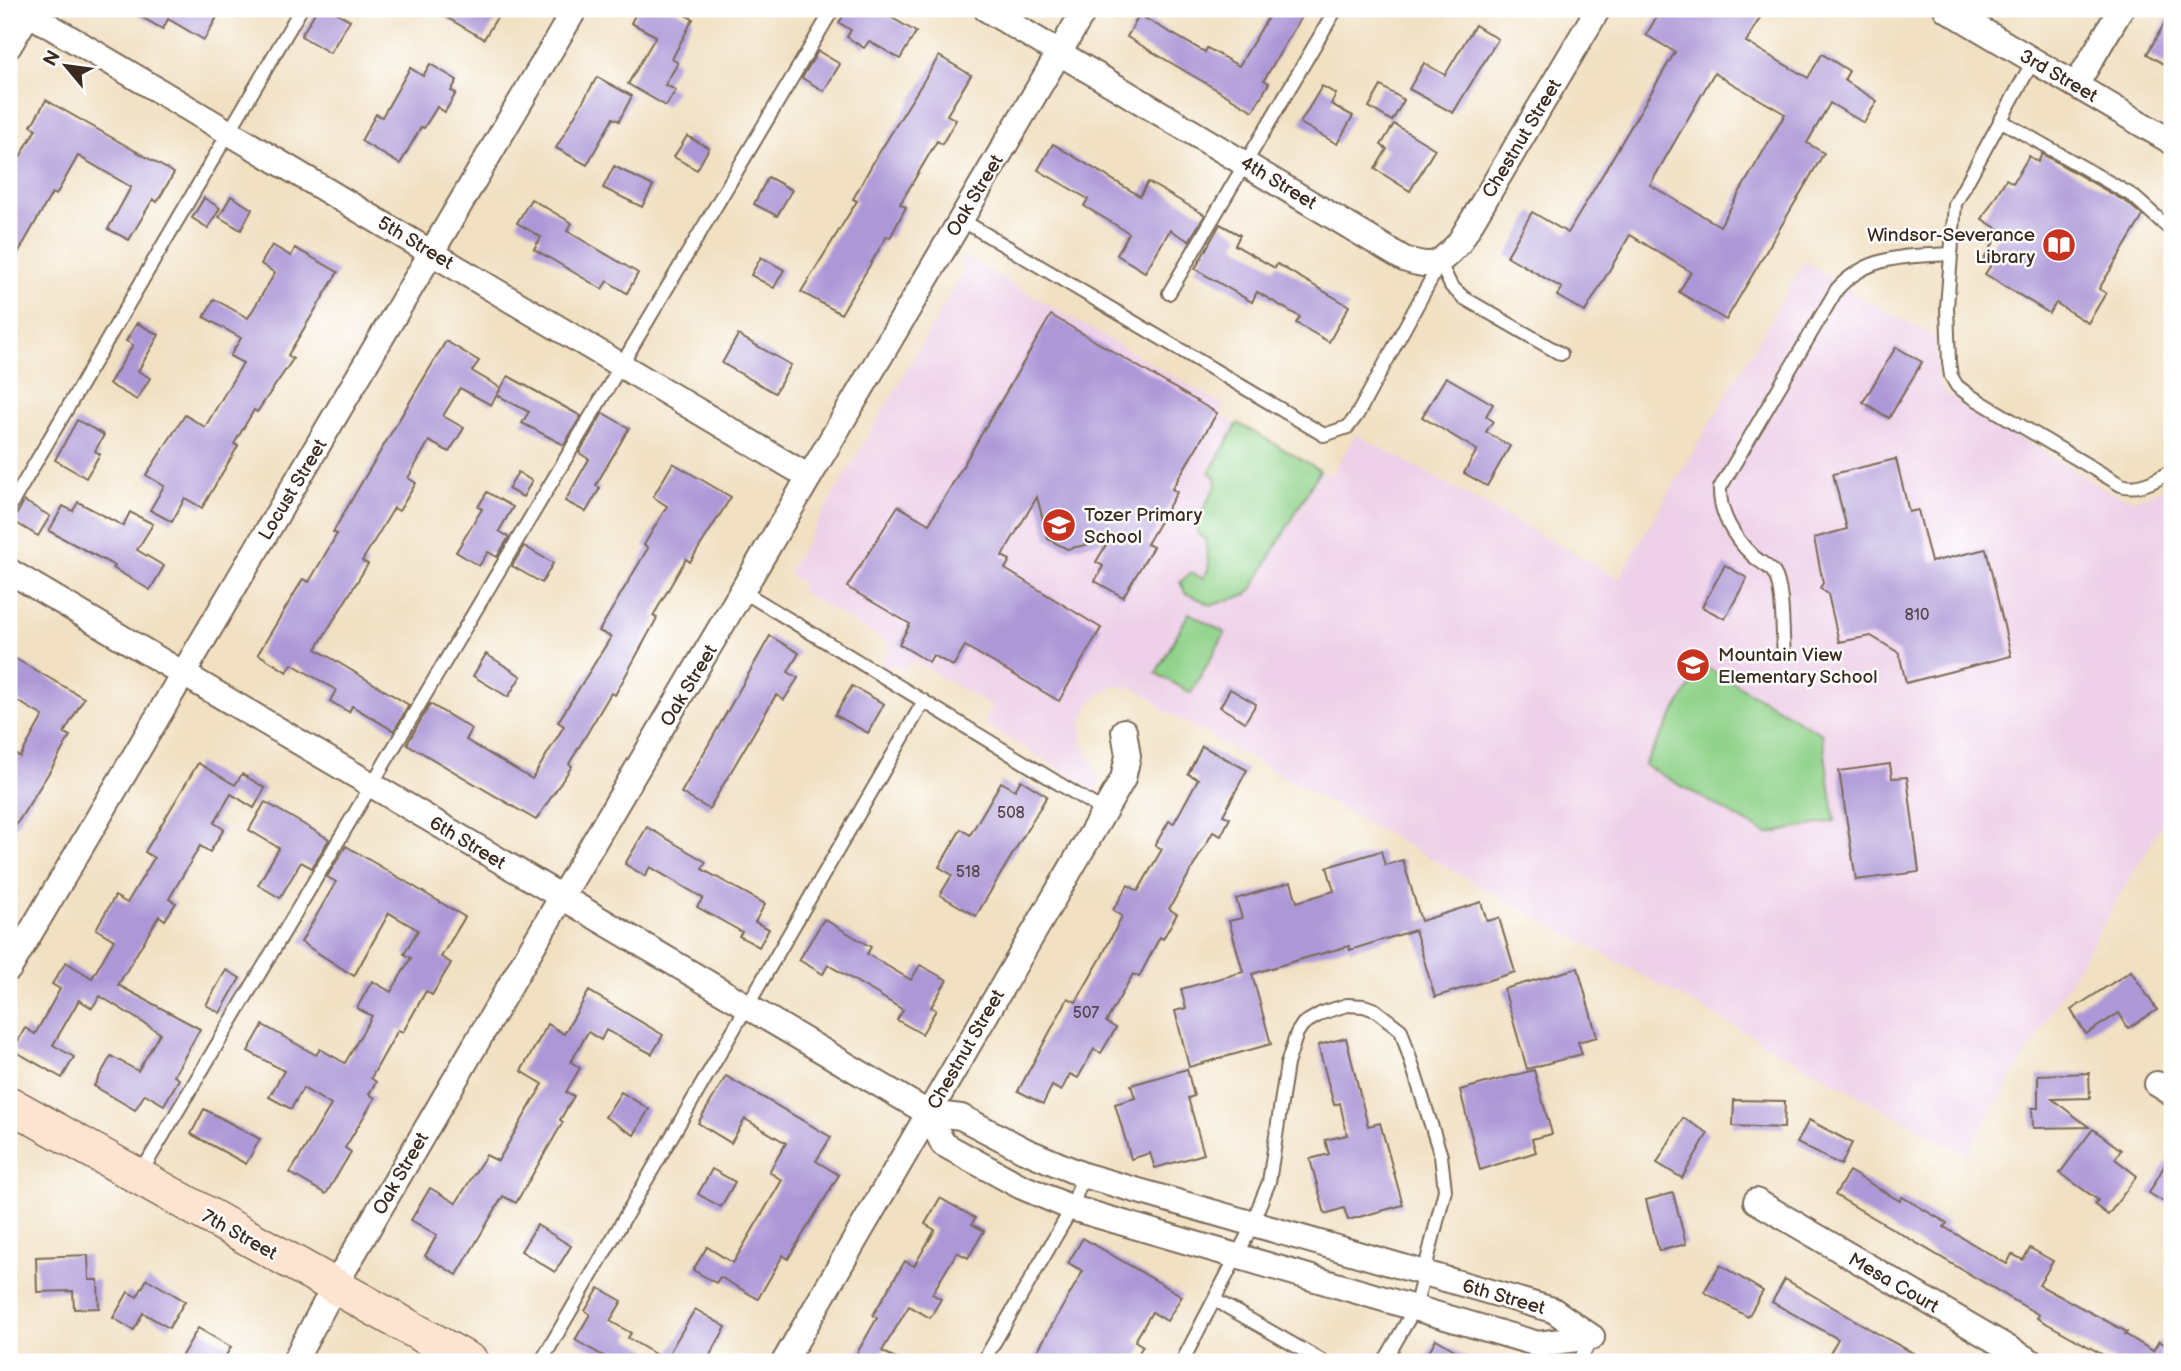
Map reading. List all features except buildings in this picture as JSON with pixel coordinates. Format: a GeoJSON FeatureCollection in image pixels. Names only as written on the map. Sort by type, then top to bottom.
{"type":"FeatureCollection","features":[{"type":"Feature","properties":{"kind":"street","name":"Locust Street"},"geometry":{"type":"LineString","coordinates":[[9,969],[575,9]]}},
{"type":"Feature","properties":{"kind":"street","name":"4th Street"},"geometry":{"type":"LineString","coordinates":[[986,9],[1246,162],[1404,259],[1424,266],[1440,263]]}},
{"type":"Feature","properties":{"kind":"street","name":"Oak Street"},"geometry":{"type":"LineString","coordinates":[[294,1362],[334,1287],[561,898],[744,592],[808,477],[1085,9]]}},
{"type":"Feature","properties":{"kind":"street","name":"Chestnut Street"},"geometry":{"type":"LineString","coordinates":[[1440,263],[1458,243],[1598,9]]}},
{"type":"Feature","properties":{"kind":"street","name":"3rd Street"},"geometry":{"type":"LineString","coordinates":[[1946,9],[2172,142]]}},
{"type":"Feature","properties":{"kind":"street"},"geometry":{"type":"LineString","coordinates":[[2076,85],[2121,9]]}},
{"type":"Feature","properties":{"kind":"street","name":"5th Street"},"geometry":{"type":"LineString","coordinates":[[27,10],[622,363],[808,477]]}},
{"type":"Feature","properties":{"kind":"street"},"geometry":{"type":"LineString","coordinates":[[9,46],[27,10]]}},
{"type":"Feature","properties":{"kind":"street","name":"6th Street"},"geometry":{"type":"LineString","coordinates":[[9,571],[928,1113],[961,1117],[1024,1150],[1083,1175],[1553,1310],[1592,1337]]}},
{"type":"Feature","properties":{"kind":"street","name":"Chestnut Street"},"geometry":{"type":"LineString","coordinates":[[784,1362],[1123,779],[1128,756],[1124,731]]}},
{"type":"Feature","properties":{"kind":"street","name":"7th Street"},"geometry":{"type":"LineString","coordinates":[[9,1104],[471,1362]]}},
{"type":"Feature","properties":{"kind":"street","name":"6th Street"},"geometry":{"type":"LineString","coordinates":[[928,1113],[943,1144],[1020,1186],[1072,1208],[1538,1343],[1592,1337]]}},
{"type":"Feature","properties":{"kind":"street","name":"Mesa Court"},"geometry":{"type":"LineString","coordinates":[[1756,1201],[2032,1362]]}},
{"type":"Feature","properties":{"kind":"lane"},"geometry":{"type":"LineString","coordinates":[[9,508],[301,9]]}},
{"type":"Feature","properties":{"kind":"lane"},"geometry":{"type":"LineString","coordinates":[[138,1176],[833,9]]}},
{"type":"Feature","properties":{"kind":"lane"},"geometry":{"type":"LineString","coordinates":[[1169,293],[1336,9]]}},
{"type":"Feature","properties":{"kind":"lane"},"geometry":{"type":"LineString","coordinates":[[2033,61],[1955,204],[1947,307],[1951,376],[1957,386],[2121,485],[2135,487],[2159,479],[2172,470]]}},
{"type":"Feature","properties":{"kind":"lane"},"geometry":{"type":"LineString","coordinates":[[2000,120],[2133,196],[2172,231]]}},
{"type":"Feature","properties":{"kind":"lane"},"geometry":{"type":"LineString","coordinates":[[960,219],[1324,435],[1348,427],[1357,415],[1440,263]]}},
{"type":"Feature","properties":{"kind":"lane"},"geometry":{"type":"LineString","coordinates":[[1784,654],[1780,597],[1774,573],[1752,555],[1731,529],[1719,503],[1720,488],[1837,289],[1850,275],[1892,257],[1951,254]]}},
{"type":"Feature","properties":{"kind":"lane"},"geometry":{"type":"LineString","coordinates":[[1440,263],[1451,286],[1464,298],[1561,354]]}},
{"type":"Feature","properties":{"kind":"lane"},"geometry":{"type":"LineString","coordinates":[[744,592],[1104,811]]}},
{"type":"Feature","properties":{"kind":"lane"},"geometry":{"type":"LineString","coordinates":[[541,1362],[924,701]]}},
{"type":"Feature","properties":{"kind":"lane"},"geometry":{"type":"LineString","coordinates":[[1182,1362],[1237,1256],[1269,1182],[1287,1064],[1297,1033],[1303,1024],[1322,1013],[1347,1005],[1364,1006],[1385,1015],[1401,1030],[1441,1156],[1445,1190],[1415,1308],[1384,1362]]}},
{"type":"Feature","properties":{"kind":"lane"},"geometry":{"type":"LineString","coordinates":[[982,1362],[1072,1208],[1083,1175]]}},
{"type":"Feature","properties":{"kind":"lane"},"geometry":{"type":"LineString","coordinates":[[1215,1300],[1324,1362]]}},
{"type":"Feature","properties":{"kind":"lane"},"geometry":{"type":"LineString","coordinates":[[1579,1362],[1592,1337]]}},
{"type":"Feature","properties":{"kind":"shaded area","name":"Mountain View Elementary School"},"geometry":{"type":"Polygon","coordinates":[[[961,255],[1222,404],[1222,416],[1330,476],[1356,434],[1619,578],[1805,261],[1863,299],[1936,337],[1937,377],[1940,387],[1947,394],[2112,493],[2134,499],[2147,496],[2172,482],[2172,807],[1967,1155],[1163,710],[1156,701],[1138,690],[1127,686],[1113,687],[1100,694],[1088,706],[1082,721],[1083,743],[1099,777],[1096,791],[984,723],[992,706],[912,660],[904,670],[892,664],[889,669],[881,664],[891,645],[800,591],[803,583],[788,573],[960,279],[963,269],[961,255]]]}},
{"type":"Feature","properties":{"kind":"green space"},"geometry":{"type":"Polygon","coordinates":[[[1238,423],[1320,470],[1252,589],[1246,595],[1212,605],[1185,593],[1180,582],[1191,573],[1203,578],[1209,568],[1205,539],[1198,534],[1195,523],[1216,486],[1215,477],[1209,473],[1238,423]]]}},
{"type":"Feature","properties":{"kind":"green space"},"geometry":{"type":"Polygon","coordinates":[[[1189,613],[1225,633],[1191,693],[1156,673],[1189,613]]]}},
{"type":"Feature","properties":{"kind":"green space"},"geometry":{"type":"Polygon","coordinates":[[[1705,666],[1822,734],[1835,821],[1767,834],[1644,765],[1699,671],[1705,666]]]}},
{"type":"Feature","properties":{"kind":"place","name":"Windsor-Severance Library"},"geometry":{"type":"Point","coordinates":[2059,245]}},
{"type":"Feature","properties":{"kind":"place","name":"Tozer Primary School"},"geometry":{"type":"Point","coordinates":[1059,525]}},
{"type":"Feature","properties":{"kind":"place","name":"Mountain View Elementary School"},"geometry":{"type":"Point","coordinates":[1693,665]}}]}
